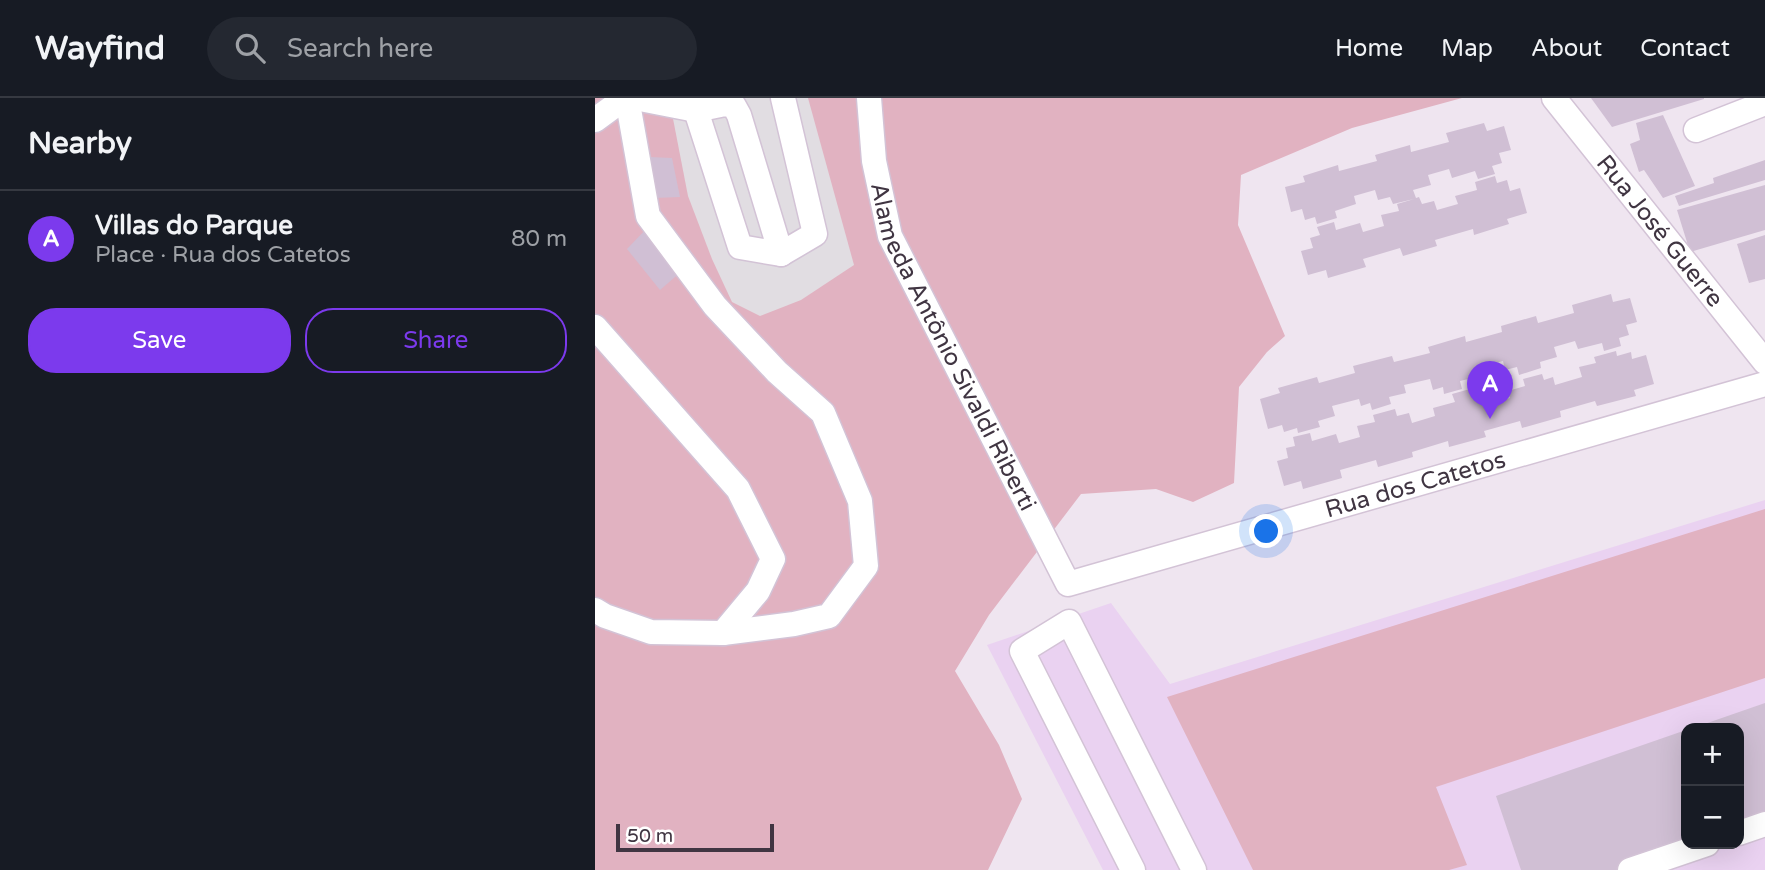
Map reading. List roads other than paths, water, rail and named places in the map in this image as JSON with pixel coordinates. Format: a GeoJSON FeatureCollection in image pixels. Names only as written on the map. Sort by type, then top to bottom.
{"type":"FeatureCollection","features":[{"type":"Feature","properties":{"kind":"street"},"geometry":{"type":"LineString","coordinates":[[595,120],[626,98],[648,216],[715,306],[777,372],[823,413],[860,501],[866,566],[829,616],[794,624],[723,633],[651,632],[595,610]]}},
{"type":"Feature","properties":{"kind":"street"},"geometry":{"type":"LineString","coordinates":[[635,98],[734,106],[781,254]]}},
{"type":"Feature","properties":{"kind":"street"},"geometry":{"type":"LineString","coordinates":[[694,104],[740,247],[781,254],[815,234],[783,98]]}},
{"type":"Feature","properties":{"kind":"street","name":"Alameda Antônio Sivaldi Riberti"},"geometry":{"type":"LineString","coordinates":[[869,98],[874,161],[890,236],[1068,584]]}},
{"type":"Feature","properties":{"kind":"street","name":"Rua José Guerre"},"geometry":{"type":"LineString","coordinates":[[1553,98],[1765,362]]}},
{"type":"Feature","properties":{"kind":"street"},"geometry":{"type":"LineString","coordinates":[[1696,130],[1765,103]]}},
{"type":"Feature","properties":{"kind":"street"},"geometry":{"type":"LineString","coordinates":[[595,327],[738,489],[773,559],[758,591],[723,633]]}},
{"type":"Feature","properties":{"kind":"street","name":"Rua dos Catetos"},"geometry":{"type":"LineString","coordinates":[[1068,584],[1765,384]]}},
{"type":"Feature","properties":{"kind":"street"},"geometry":{"type":"LineString","coordinates":[[1133,870],[1022,651],[1069,622],[1194,870]]}},
{"type":"Feature","properties":{"kind":"street"},"geometry":{"type":"LineString","coordinates":[[1744,831],[1765,824]]}},
{"type":"Feature","properties":{"kind":"street"},"geometry":{"type":"LineString","coordinates":[[1630,870],[1692,849]]}},
{"type":"Feature","properties":{"kind":"place","name":"Villas do Parque"},"geometry":{"type":"Point","coordinates":[1490,419]}}]}
